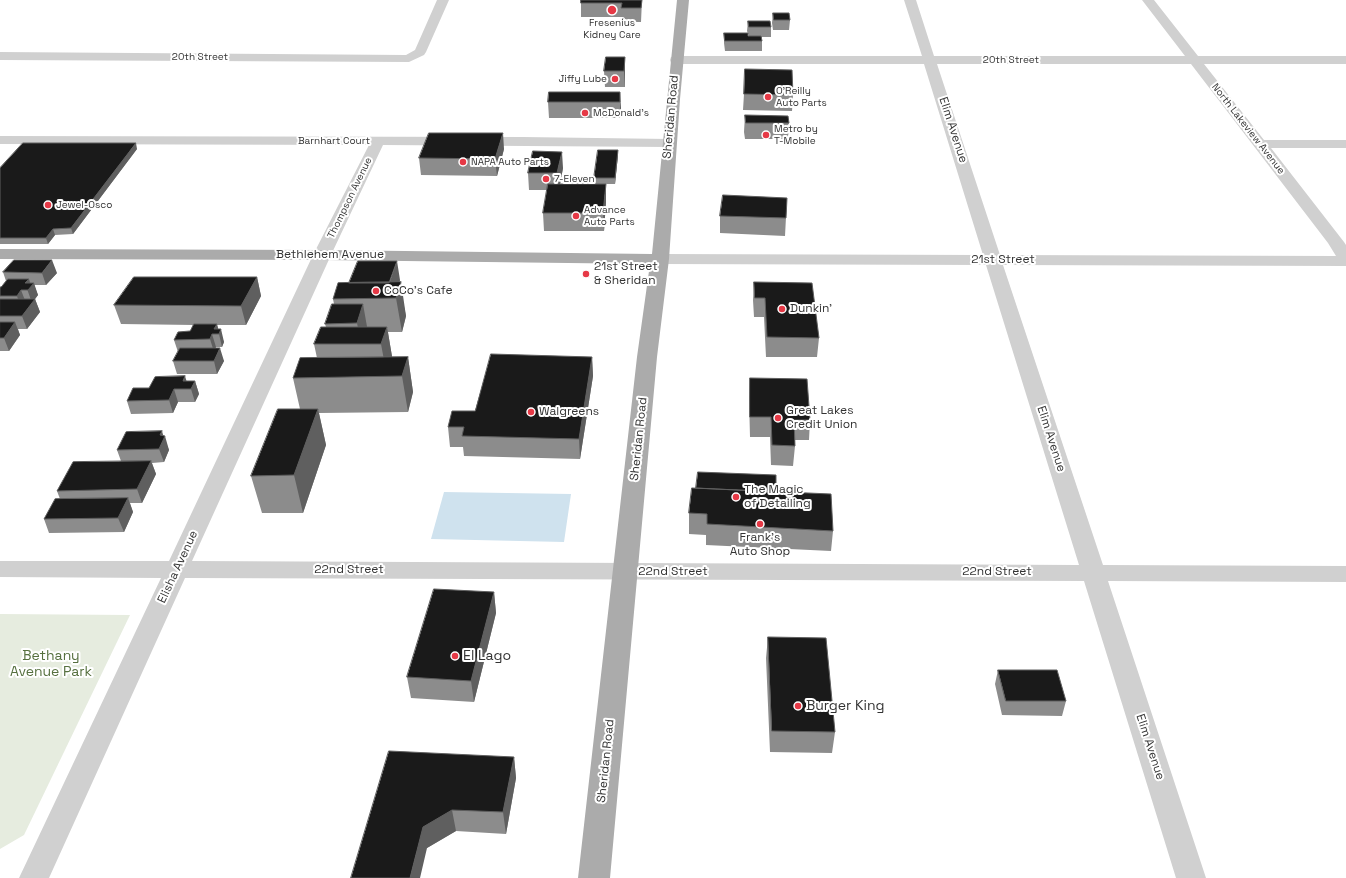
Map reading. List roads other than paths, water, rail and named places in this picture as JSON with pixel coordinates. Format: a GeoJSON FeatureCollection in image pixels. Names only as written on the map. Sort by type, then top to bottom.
{"type":"FeatureCollection","features":[{"type":"Feature","properties":{"kind":"main road","name":"Sheridan Road"},"geometry":{"type":"LineString","coordinates":[[594,878],[647,357],[660,259],[676,60],[683,0]]}},
{"type":"Feature","properties":{"kind":"main road","name":"Bethlehem Avenue"},"geometry":{"type":"LineString","coordinates":[[0,254],[322,255],[660,259]]}},
{"type":"Feature","properties":{"kind":"street","name":"20th Street"},"geometry":{"type":"LineString","coordinates":[[0,56],[409,58],[420,52],[443,0]]}},
{"type":"Feature","properties":{"kind":"street","name":"Elim Avenue"},"geometry":{"type":"LineString","coordinates":[[910,0],[1191,878]]}},
{"type":"Feature","properties":{"kind":"street","name":"North Lakeview Avenue"},"geometry":{"type":"LineString","coordinates":[[1148,0],[1336,242],[1346,260]]}},
{"type":"Feature","properties":{"kind":"street","name":"20th Street"},"geometry":{"type":"LineString","coordinates":[[676,60],[1346,60]]}},
{"type":"Feature","properties":{"kind":"street","name":"Barnhart Court"},"geometry":{"type":"LineString","coordinates":[[0,140],[669,143]]}},
{"type":"Feature","properties":{"kind":"street","name":"Thompson Avenue"},"geometry":{"type":"LineString","coordinates":[[322,255],[378,141]]}},
{"type":"Feature","properties":{"kind":"street"},"geometry":{"type":"LineString","coordinates":[[1260,144],[1346,144]]}},
{"type":"Feature","properties":{"kind":"street","name":"Elisha Avenue"},"geometry":{"type":"LineString","coordinates":[[34,878],[322,255]]}},
{"type":"Feature","properties":{"kind":"street","name":"21st Street"},"geometry":{"type":"LineString","coordinates":[[660,259],[1346,260]]}},
{"type":"Feature","properties":{"kind":"street","name":"22nd Street"},"geometry":{"type":"LineString","coordinates":[[0,569],[1346,574]]}},
{"type":"Feature","properties":{"kind":"water"},"geometry":{"type":"Polygon","coordinates":[[[444,492],[571,494],[564,542],[431,539],[444,492]]]}},
{"type":"Feature","properties":{"kind":"place","name":"Fresenius Kidney Care"},"geometry":{"type":"Point","coordinates":[612,10]}},
{"type":"Feature","properties":{"kind":"place","name":"Jiffy Lube"},"geometry":{"type":"Point","coordinates":[615,79]}},
{"type":"Feature","properties":{"kind":"place","name":"O'Reilly Auto Parts"},"geometry":{"type":"Point","coordinates":[768,97]}},
{"type":"Feature","properties":{"kind":"place","name":"McDonald's"},"geometry":{"type":"Point","coordinates":[585,113]}},
{"type":"Feature","properties":{"kind":"place","name":"Metro by T-Mobile"},"geometry":{"type":"Point","coordinates":[766,135]}},
{"type":"Feature","properties":{"kind":"place","name":"NAPA Auto Parts"},"geometry":{"type":"Point","coordinates":[463,162]}},
{"type":"Feature","properties":{"kind":"place","name":"7-Eleven"},"geometry":{"type":"Point","coordinates":[546,179]}},
{"type":"Feature","properties":{"kind":"place","name":"Jewel-Osco"},"geometry":{"type":"Point","coordinates":[48,205]}},
{"type":"Feature","properties":{"kind":"place","name":"Advance Auto Parts"},"geometry":{"type":"Point","coordinates":[576,216]}},
{"type":"Feature","properties":{"kind":"place","name":"21st Street & Sheridan"},"geometry":{"type":"Point","coordinates":[586,274]}},
{"type":"Feature","properties":{"kind":"place","name":"CoCo's Cafe"},"geometry":{"type":"Point","coordinates":[376,291]}},
{"type":"Feature","properties":{"kind":"place","name":"Dunkin'"},"geometry":{"type":"Point","coordinates":[782,309]}},
{"type":"Feature","properties":{"kind":"place","name":"Walgreens"},"geometry":{"type":"Point","coordinates":[531,412]}},
{"type":"Feature","properties":{"kind":"place","name":"Great Lakes Credit Union"},"geometry":{"type":"Point","coordinates":[778,418]}},
{"type":"Feature","properties":{"kind":"place","name":"The Magic of Detailing"},"geometry":{"type":"Point","coordinates":[736,497]}},
{"type":"Feature","properties":{"kind":"place","name":"Frank's Auto Shop"},"geometry":{"type":"Point","coordinates":[760,524]}},
{"type":"Feature","properties":{"kind":"place","name":"El Lago"},"geometry":{"type":"Point","coordinates":[455,656]}},
{"type":"Feature","properties":{"kind":"place","name":"Burger King"},"geometry":{"type":"Point","coordinates":[798,706]}},
{"type":"Feature","properties":{"kind":"park label","name":"Bethany Avenue Park"},"geometry":{"type":"Point","coordinates":[51,664]}}]}
